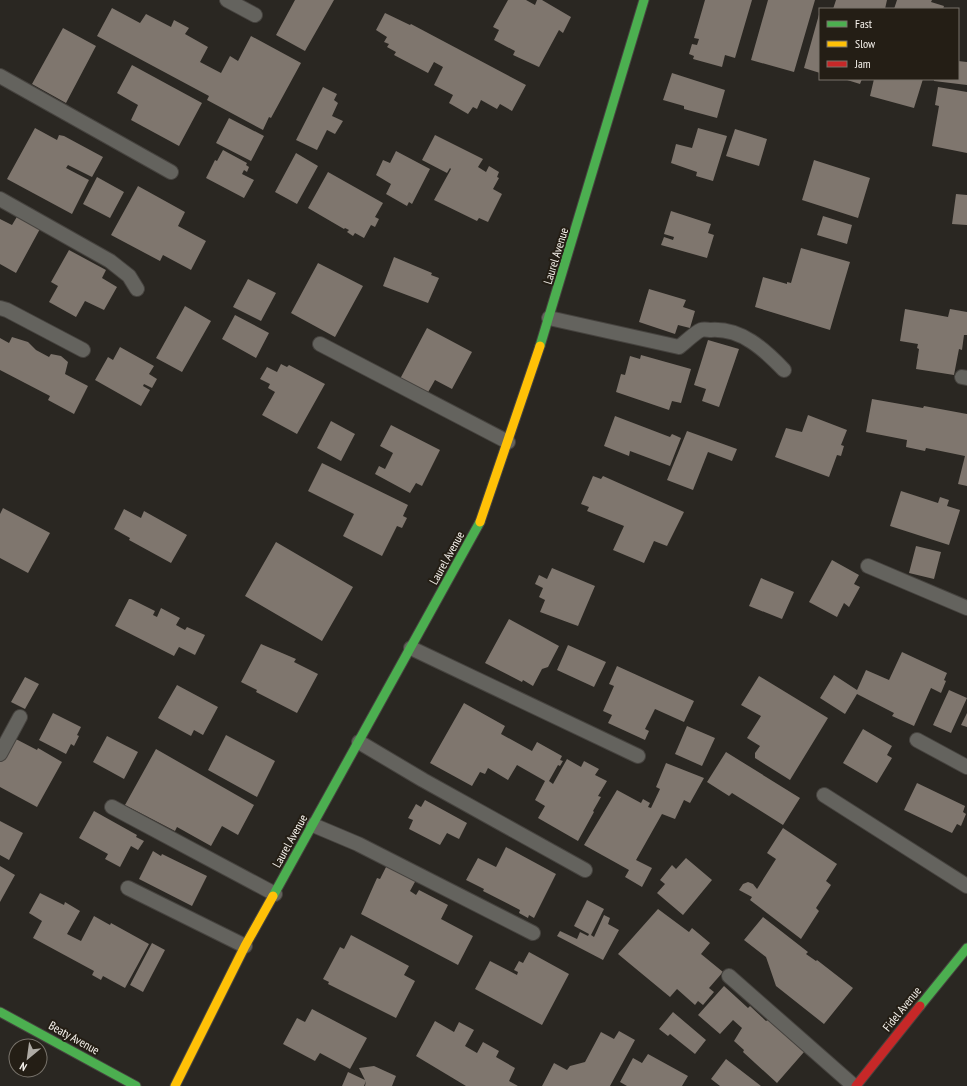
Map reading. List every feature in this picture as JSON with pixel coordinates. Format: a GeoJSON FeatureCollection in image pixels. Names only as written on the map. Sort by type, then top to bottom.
{"type":"FeatureCollection","features":[{"type":"Feature","properties":{"kind":"street","name":"Laurel Avenue"},"geometry":{"type":"LineString","coordinates":[[175,1086],[245,946],[478,527],[549,318],[644,0]]}},
{"type":"Feature","properties":{"kind":"street","name":"Fidel Avenue"},"geometry":{"type":"LineString","coordinates":[[855,1086],[967,948]]}},
{"type":"Feature","properties":{"kind":"street","name":"Beaty Avenue"},"geometry":{"type":"LineString","coordinates":[[0,1012],[136,1086]]}},
{"type":"Feature","properties":{"kind":"lane"},"geometry":{"type":"LineString","coordinates":[[227,0],[255,15]]}},
{"type":"Feature","properties":{"kind":"lane"},"geometry":{"type":"LineString","coordinates":[[0,76],[171,172]]}},
{"type":"Feature","properties":{"kind":"lane"},"geometry":{"type":"LineString","coordinates":[[0,199],[110,261],[130,276],[137,289]]}},
{"type":"Feature","properties":{"kind":"lane"},"geometry":{"type":"LineString","coordinates":[[0,308],[7,310],[83,350]]}},
{"type":"Feature","properties":{"kind":"lane"},"geometry":{"type":"LineString","coordinates":[[549,318],[679,347],[701,330],[722,329],[732,331],[744,337],[771,356],[784,370]]}},
{"type":"Feature","properties":{"kind":"lane"},"geometry":{"type":"LineString","coordinates":[[320,344],[508,442]]}},
{"type":"Feature","properties":{"kind":"lane"},"geometry":{"type":"LineString","coordinates":[[868,566],[967,608]]}},
{"type":"Feature","properties":{"kind":"lane"},"geometry":{"type":"LineString","coordinates":[[411,648],[638,756]]}},
{"type":"Feature","properties":{"kind":"lane"},"geometry":{"type":"LineString","coordinates":[[0,754],[20,717]]}},
{"type":"Feature","properties":{"kind":"lane"},"geometry":{"type":"LineString","coordinates":[[917,740],[967,767]]}},
{"type":"Feature","properties":{"kind":"lane"},"geometry":{"type":"LineString","coordinates":[[359,742],[423,780],[585,870]]}},
{"type":"Feature","properties":{"kind":"lane"},"geometry":{"type":"LineString","coordinates":[[824,795],[967,886]]}},
{"type":"Feature","properties":{"kind":"lane"},"geometry":{"type":"LineString","coordinates":[[112,807],[275,894]]}},
{"type":"Feature","properties":{"kind":"lane"},"geometry":{"type":"LineString","coordinates":[[313,825],[358,844],[533,933]]}},
{"type":"Feature","properties":{"kind":"lane"},"geometry":{"type":"LineString","coordinates":[[128,888],[180,912],[245,946]]}},
{"type":"Feature","properties":{"kind":"lane"},"geometry":{"type":"LineString","coordinates":[[729,976],[855,1086]]}},
{"type":"Feature","properties":{"kind":"building"},"geometry":{"type":"Polygon","coordinates":[[[295,0],[334,0],[305,51],[276,35],[295,0]]]}},
{"type":"Feature","properties":{"kind":"building"},"geometry":{"type":"Polygon","coordinates":[[[508,0],[526,0],[535,5],[537,0],[542,0],[571,17],[563,33],[559,30],[539,67],[513,55],[515,51],[494,40],[499,30],[493,27],[508,0]]]}},
{"type":"Feature","properties":{"kind":"building"},"geometry":{"type":"Polygon","coordinates":[[[705,0],[752,0],[735,58],[725,55],[722,67],[693,59],[694,56],[689,54],[692,44],[697,45],[699,39],[694,38],[705,0]]]}},
{"type":"Feature","properties":{"kind":"building"},"geometry":{"type":"Polygon","coordinates":[[[768,0],[815,0],[794,72],[751,60],[768,0]]]}},
{"type":"Feature","properties":{"kind":"building"},"geometry":{"type":"Polygon","coordinates":[[[836,0],[887,0],[885,8],[833,8],[836,0]]]}},
{"type":"Feature","properties":{"kind":"building"},"geometry":{"type":"Polygon","coordinates":[[[897,0],[932,0],[931,2],[944,6],[943,8],[894,8],[897,0]]]}},
{"type":"Feature","properties":{"kind":"building"},"geometry":{"type":"Polygon","coordinates":[[[112,8],[140,23],[146,14],[171,27],[174,20],[189,28],[185,34],[208,47],[200,62],[221,73],[230,56],[238,61],[251,36],[301,63],[263,130],[207,100],[209,96],[97,36],[112,8]]]}},
{"type":"Feature","properties":{"kind":"building"},"geometry":{"type":"Polygon","coordinates":[[[385,13],[410,25],[411,24],[526,85],[512,111],[500,104],[497,109],[481,100],[477,109],[473,107],[468,114],[449,103],[453,95],[434,85],[443,67],[434,62],[428,73],[394,55],[396,52],[387,47],[389,44],[384,42],[387,37],[376,30],[385,13]]]}},
{"type":"Feature","properties":{"kind":"building"},"geometry":{"type":"Polygon","coordinates":[[[819,15],[819,73],[804,68],[819,15]]]}},
{"type":"Feature","properties":{"kind":"building"},"geometry":{"type":"Polygon","coordinates":[[[63,28],[96,46],[66,103],[32,84],[63,28]]]}},
{"type":"Feature","properties":{"kind":"building"},"geometry":{"type":"Polygon","coordinates":[[[959,61],[967,62],[967,85],[934,81],[959,80],[959,61]]]}},
{"type":"Feature","properties":{"kind":"building"},"geometry":{"type":"Polygon","coordinates":[[[132,65],[202,103],[179,146],[131,120],[138,105],[117,93],[132,65]]]}},
{"type":"Feature","properties":{"kind":"building"},"geometry":{"type":"Polygon","coordinates":[[[672,73],[725,90],[717,118],[684,109],[684,106],[663,100],[672,73]]]}},
{"type":"Feature","properties":{"kind":"building"},"geometry":{"type":"Polygon","coordinates":[[[847,80],[862,80],[860,84],[847,80]]]}},
{"type":"Feature","properties":{"kind":"building"},"geometry":{"type":"Polygon","coordinates":[[[874,80],[923,80],[914,108],[870,96],[874,80]]]}},
{"type":"Feature","properties":{"kind":"building"},"geometry":{"type":"Polygon","coordinates":[[[323,87],[337,94],[334,100],[338,103],[332,116],[343,121],[335,134],[327,130],[317,150],[296,140],[323,87]]]}},
{"type":"Feature","properties":{"kind":"building"},"geometry":{"type":"Polygon","coordinates":[[[938,87],[967,92],[967,153],[932,146],[939,106],[935,105],[938,87]]]}},
{"type":"Feature","properties":{"kind":"building"},"geometry":{"type":"Polygon","coordinates":[[[229,118],[264,136],[251,161],[216,143],[229,118]]]}},
{"type":"Feature","properties":{"kind":"building"},"geometry":{"type":"Polygon","coordinates":[[[35,128],[57,140],[59,135],[64,136],[103,157],[92,177],[68,165],[66,168],[89,180],[72,214],[7,179],[35,128]]]}},
{"type":"Feature","properties":{"kind":"building"},"geometry":{"type":"Polygon","coordinates":[[[698,128],[727,136],[713,181],[696,176],[697,172],[671,163],[676,144],[692,148],[698,128]]]}},
{"type":"Feature","properties":{"kind":"building"},"geometry":{"type":"Polygon","coordinates":[[[735,129],[767,139],[759,166],[726,156],[735,129]]]}},
{"type":"Feature","properties":{"kind":"building"},"geometry":{"type":"Polygon","coordinates":[[[435,135],[483,159],[478,167],[486,172],[489,166],[499,172],[497,177],[499,178],[493,189],[502,194],[488,222],[479,218],[477,221],[434,200],[451,169],[450,168],[447,173],[422,160],[435,135]]]}},
{"type":"Feature","properties":{"kind":"building"},"geometry":{"type":"Polygon","coordinates":[[[223,150],[247,163],[246,165],[249,167],[247,172],[244,170],[242,174],[254,180],[244,198],[206,178],[215,160],[217,161],[223,150]]]}},
{"type":"Feature","properties":{"kind":"building"},"geometry":{"type":"Polygon","coordinates":[[[396,151],[430,169],[412,204],[409,202],[407,206],[386,194],[391,184],[376,175],[383,160],[390,163],[396,151]]]}},
{"type":"Feature","properties":{"kind":"building"},"geometry":{"type":"Polygon","coordinates":[[[296,153],[318,166],[297,204],[275,192],[296,153]]]}},
{"type":"Feature","properties":{"kind":"building"},"geometry":{"type":"Polygon","coordinates":[[[814,160],[870,178],[858,218],[802,200],[814,160]]]}},
{"type":"Feature","properties":{"kind":"building"},"geometry":{"type":"Polygon","coordinates":[[[328,172],[383,203],[375,217],[379,219],[375,227],[371,225],[364,238],[355,233],[353,236],[347,232],[349,230],[344,229],[308,208],[328,172]]]}},
{"type":"Feature","properties":{"kind":"building"},"geometry":{"type":"Polygon","coordinates":[[[97,177],[124,192],[110,218],[83,204],[97,177]]]}},
{"type":"Feature","properties":{"kind":"building"},"geometry":{"type":"Polygon","coordinates":[[[138,186],[185,212],[178,226],[206,241],[191,270],[163,255],[160,261],[111,235],[138,186]]]}},
{"type":"Feature","properties":{"kind":"building"},"geometry":{"type":"Polygon","coordinates":[[[956,194],[967,195],[967,225],[952,224],[956,194]]]}},
{"type":"Feature","properties":{"kind":"building"},"geometry":{"type":"Polygon","coordinates":[[[671,211],[711,224],[708,233],[714,235],[707,258],[661,245],[664,237],[673,240],[674,237],[664,234],[671,211]]]}},
{"type":"Feature","properties":{"kind":"building"},"geometry":{"type":"Polygon","coordinates":[[[18,215],[41,227],[16,273],[0,264],[0,219],[12,225],[18,215]]]}},
{"type":"Feature","properties":{"kind":"building"},"geometry":{"type":"Polygon","coordinates":[[[823,216],[852,225],[847,244],[817,235],[823,216]]]}},
{"type":"Feature","properties":{"kind":"building"},"geometry":{"type":"Polygon","coordinates":[[[801,248],[850,262],[830,330],[755,307],[763,277],[787,284],[787,282],[791,283],[801,248]]]}},
{"type":"Feature","properties":{"kind":"building"},"geometry":{"type":"Polygon","coordinates":[[[69,250],[106,270],[102,278],[117,287],[104,310],[85,301],[76,317],[49,302],[58,286],[51,282],[69,250]]]}},
{"type":"Feature","properties":{"kind":"building"},"geometry":{"type":"Polygon","coordinates":[[[394,257],[432,273],[431,275],[439,278],[428,303],[383,286],[394,257]]]}},
{"type":"Feature","properties":{"kind":"building"},"geometry":{"type":"Polygon","coordinates":[[[318,263],[363,286],[335,337],[291,313],[318,263]]]}},
{"type":"Feature","properties":{"kind":"building"},"geometry":{"type":"Polygon","coordinates":[[[248,279],[276,293],[261,321],[233,307],[248,279]]]}},
{"type":"Feature","properties":{"kind":"building"},"geometry":{"type":"Polygon","coordinates":[[[649,289],[686,300],[683,307],[695,311],[690,328],[678,325],[675,334],[639,322],[649,289]]]}},
{"type":"Feature","properties":{"kind":"building"},"geometry":{"type":"Polygon","coordinates":[[[185,306],[211,321],[182,372],[156,358],[185,306]]]}},
{"type":"Feature","properties":{"kind":"building"},"geometry":{"type":"Polygon","coordinates":[[[905,309],[948,317],[950,309],[967,312],[967,335],[964,335],[962,350],[959,349],[954,375],[916,369],[919,349],[917,348],[918,344],[900,341],[905,309]]]}},
{"type":"Feature","properties":{"kind":"building"},"geometry":{"type":"Polygon","coordinates":[[[235,315],[269,333],[256,358],[222,339],[235,315]]]}},
{"type":"Feature","properties":{"kind":"building"},"geometry":{"type":"Polygon","coordinates":[[[427,328],[472,352],[452,389],[435,380],[427,394],[400,379],[427,328]]]}},
{"type":"Feature","properties":{"kind":"building"},"geometry":{"type":"Polygon","coordinates":[[[12,337],[28,342],[36,350],[49,357],[51,354],[61,356],[68,362],[65,374],[88,386],[74,414],[48,400],[50,396],[0,370],[0,338],[9,343],[12,337]]]}},
{"type":"Feature","properties":{"kind":"building"},"geometry":{"type":"Polygon","coordinates":[[[708,340],[739,349],[719,407],[702,401],[706,389],[694,385],[708,340]]]}},
{"type":"Feature","properties":{"kind":"building"},"geometry":{"type":"Polygon","coordinates":[[[120,347],[154,366],[149,374],[157,379],[152,388],[144,384],[143,386],[150,390],[141,406],[95,380],[108,357],[113,360],[120,347]]]}},
{"type":"Feature","properties":{"kind":"building"},"geometry":{"type":"Polygon","coordinates":[[[641,355],[691,369],[681,403],[672,401],[669,410],[616,392],[621,374],[625,375],[630,356],[640,359],[641,355]]]}},
{"type":"Feature","properties":{"kind":"building"},"geometry":{"type":"Polygon","coordinates":[[[281,364],[287,367],[289,365],[325,384],[297,434],[262,415],[275,392],[268,388],[270,384],[260,379],[267,367],[277,372],[281,364]]]}},
{"type":"Feature","properties":{"kind":"building"},"geometry":{"type":"Polygon","coordinates":[[[872,399],[967,414],[967,486],[958,484],[965,456],[926,448],[925,451],[906,447],[907,440],[866,432],[872,399]]]}},
{"type":"Feature","properties":{"kind":"building"},"geometry":{"type":"Polygon","coordinates":[[[808,415],[847,430],[841,445],[844,446],[841,456],[837,455],[829,477],[775,457],[786,428],[802,432],[808,415]]]}},
{"type":"Feature","properties":{"kind":"building"},"geometry":{"type":"Polygon","coordinates":[[[615,416],[670,437],[672,434],[681,438],[670,466],[630,451],[629,456],[604,446],[615,416]]]}},
{"type":"Feature","properties":{"kind":"building"},"geometry":{"type":"Polygon","coordinates":[[[331,421],[355,434],[341,461],[317,448],[331,421]]]}},
{"type":"Feature","properties":{"kind":"building"},"geometry":{"type":"Polygon","coordinates":[[[391,425],[440,450],[422,486],[416,483],[410,493],[375,474],[379,466],[385,469],[393,453],[380,446],[391,425]]]}},
{"type":"Feature","properties":{"kind":"building"},"geometry":{"type":"Polygon","coordinates":[[[687,431],[737,449],[732,461],[708,452],[693,490],[667,480],[687,431]]]}},
{"type":"Feature","properties":{"kind":"building"},"geometry":{"type":"Polygon","coordinates":[[[322,463],[408,505],[403,516],[407,518],[402,528],[397,526],[382,556],[343,536],[354,514],[308,491],[322,463]]]}},
{"type":"Feature","properties":{"kind":"building"},"geometry":{"type":"Polygon","coordinates":[[[593,476],[601,479],[603,476],[684,512],[667,546],[654,541],[644,563],[613,550],[624,526],[587,511],[589,507],[581,504],[593,476]]]}},
{"type":"Feature","properties":{"kind":"building"},"geometry":{"type":"Polygon","coordinates":[[[901,491],[938,503],[940,497],[949,500],[947,506],[960,510],[949,545],[890,526],[901,491]]]}},
{"type":"Feature","properties":{"kind":"building"},"geometry":{"type":"Polygon","coordinates":[[[3,508],[50,533],[28,573],[0,558],[0,514],[3,508]]]}},
{"type":"Feature","properties":{"kind":"building"},"geometry":{"type":"Polygon","coordinates":[[[124,509],[141,518],[144,511],[187,535],[171,563],[129,540],[130,538],[114,529],[124,509]]]}},
{"type":"Feature","properties":{"kind":"building"},"geometry":{"type":"Polygon","coordinates":[[[276,542],[353,587],[322,641],[245,596],[276,542]]]}},
{"type":"Feature","properties":{"kind":"building"},"geometry":{"type":"Polygon","coordinates":[[[916,546],[941,552],[934,579],[909,573],[916,546]]]}},
{"type":"Feature","properties":{"kind":"building"},"geometry":{"type":"Polygon","coordinates":[[[832,560],[859,575],[854,584],[860,587],[849,607],[844,603],[837,617],[809,602],[832,560]]]}},
{"type":"Feature","properties":{"kind":"building"},"geometry":{"type":"Polygon","coordinates":[[[552,568],[595,586],[578,626],[540,612],[545,600],[539,597],[543,588],[535,584],[539,575],[547,579],[552,568]]]}},
{"type":"Feature","properties":{"kind":"building"},"geometry":{"type":"Polygon","coordinates":[[[761,578],[794,592],[782,619],[749,606],[761,578]]]}},
{"type":"Feature","properties":{"kind":"building"},"geometry":{"type":"Polygon","coordinates":[[[129,599],[155,611],[153,615],[157,617],[161,608],[180,618],[176,625],[185,630],[187,627],[205,635],[195,655],[179,647],[174,656],[115,626],[129,599]]]}},
{"type":"Feature","properties":{"kind":"building"},"geometry":{"type":"Polygon","coordinates":[[[509,619],[559,646],[548,667],[542,669],[533,686],[485,663],[509,619]]]}},
{"type":"Feature","properties":{"kind":"building"},"geometry":{"type":"Polygon","coordinates":[[[261,644],[296,659],[294,662],[318,674],[297,713],[256,692],[257,690],[241,682],[261,644]]]}},
{"type":"Feature","properties":{"kind":"building"},"geometry":{"type":"Polygon","coordinates":[[[568,645],[606,662],[594,687],[557,670],[568,645]]]}},
{"type":"Feature","properties":{"kind":"building"},"geometry":{"type":"Polygon","coordinates":[[[902,652],[947,673],[944,680],[946,681],[941,693],[931,688],[914,726],[892,716],[894,713],[857,694],[845,714],[820,698],[834,675],[857,690],[866,670],[889,680],[902,652]]]}},
{"type":"Feature","properties":{"kind":"building"},"geometry":{"type":"Polygon","coordinates":[[[617,666],[694,701],[684,722],[655,709],[645,729],[649,731],[645,740],[608,723],[612,715],[603,711],[614,686],[609,684],[617,666]]]}},
{"type":"Feature","properties":{"kind":"building"},"geometry":{"type":"Polygon","coordinates":[[[759,676],[828,718],[790,780],[755,758],[755,753],[760,746],[747,738],[761,716],[741,705],[759,676]]]}},
{"type":"Feature","properties":{"kind":"building"},"geometry":{"type":"Polygon","coordinates":[[[25,677],[39,684],[25,709],[11,702],[25,677]]]}},
{"type":"Feature","properties":{"kind":"building"},"geometry":{"type":"Polygon","coordinates":[[[177,685],[218,707],[203,735],[194,730],[191,736],[158,718],[177,685]]]}},
{"type":"Feature","properties":{"kind":"building"},"geometry":{"type":"Polygon","coordinates":[[[949,690],[967,698],[951,733],[933,725],[949,690]]]}},
{"type":"Feature","properties":{"kind":"building"},"geometry":{"type":"Polygon","coordinates":[[[464,703],[505,726],[501,734],[532,751],[537,742],[562,756],[560,760],[563,761],[560,766],[558,765],[549,781],[553,784],[567,759],[581,767],[584,761],[599,769],[595,775],[607,781],[598,796],[601,797],[593,811],[594,812],[578,841],[538,818],[545,806],[535,800],[545,781],[517,765],[508,780],[488,768],[485,774],[480,772],[472,786],[430,763],[464,703]]]}},
{"type":"Feature","properties":{"kind":"building"},"geometry":{"type":"Polygon","coordinates":[[[53,713],[81,727],[77,735],[79,736],[74,746],[71,744],[66,754],[39,740],[53,713]]]}},
{"type":"Feature","properties":{"kind":"building"},"geometry":{"type":"Polygon","coordinates":[[[967,713],[967,727],[961,725],[967,713]]]}},
{"type":"Feature","properties":{"kind":"building"},"geometry":{"type":"Polygon","coordinates":[[[687,726],[715,738],[702,766],[675,754],[687,726]]]}},
{"type":"Feature","properties":{"kind":"building"},"geometry":{"type":"Polygon","coordinates":[[[863,729],[892,746],[887,755],[892,758],[877,783],[843,763],[863,729]]]}},
{"type":"Feature","properties":{"kind":"building"},"geometry":{"type":"Polygon","coordinates":[[[226,735],[275,761],[257,797],[208,770],[226,735]]]}},
{"type":"Feature","properties":{"kind":"building"},"geometry":{"type":"Polygon","coordinates":[[[107,736],[138,752],[124,779],[93,762],[107,736]]]}},
{"type":"Feature","properties":{"kind":"building"},"geometry":{"type":"Polygon","coordinates":[[[12,737],[37,750],[38,748],[62,762],[37,807],[0,787],[0,760],[12,737]]]}},
{"type":"Feature","properties":{"kind":"building"},"geometry":{"type":"Polygon","coordinates":[[[156,749],[254,805],[238,835],[222,826],[211,846],[177,827],[175,831],[125,805],[156,749]]]}},
{"type":"Feature","properties":{"kind":"building"},"geometry":{"type":"Polygon","coordinates":[[[726,752],[800,798],[783,825],[732,793],[729,796],[707,782],[726,752]]]}},
{"type":"Feature","properties":{"kind":"building"},"geometry":{"type":"Polygon","coordinates":[[[666,763],[704,778],[690,803],[684,800],[675,819],[662,814],[636,860],[652,868],[642,887],[625,877],[629,870],[584,845],[617,790],[641,803],[643,799],[650,803],[648,807],[651,808],[660,789],[656,787],[666,763]]]}},
{"type":"Feature","properties":{"kind":"building"},"geometry":{"type":"Polygon","coordinates":[[[917,783],[965,806],[963,812],[966,814],[961,826],[957,824],[952,833],[904,810],[917,783]]]}},
{"type":"Feature","properties":{"kind":"building"},"geometry":{"type":"Polygon","coordinates":[[[425,800],[467,823],[459,839],[447,833],[440,845],[409,829],[413,820],[408,818],[416,804],[421,807],[425,800]]]}},
{"type":"Feature","properties":{"kind":"building"},"geometry":{"type":"Polygon","coordinates":[[[94,811],[137,835],[136,837],[144,841],[138,850],[131,846],[120,867],[105,859],[108,854],[79,838],[94,811]]]}},
{"type":"Feature","properties":{"kind":"building"},"geometry":{"type":"Polygon","coordinates":[[[0,821],[23,833],[9,860],[0,855],[0,821]]]}},
{"type":"Feature","properties":{"kind":"building"},"geometry":{"type":"Polygon","coordinates":[[[783,828],[837,864],[826,881],[831,885],[816,908],[819,911],[801,939],[750,900],[752,897],[739,890],[743,884],[748,882],[753,884],[757,889],[776,859],[767,853],[783,828]]]}},
{"type":"Feature","properties":{"kind":"building"},"geometry":{"type":"Polygon","coordinates":[[[506,847],[556,874],[534,918],[529,915],[528,918],[519,913],[520,910],[483,891],[484,889],[466,880],[478,858],[496,867],[506,847]]]}},
{"type":"Feature","properties":{"kind":"building"},"geometry":{"type":"Polygon","coordinates":[[[153,851],[207,876],[192,906],[139,879],[153,851]]]}},
{"type":"Feature","properties":{"kind":"building"},"geometry":{"type":"Polygon","coordinates":[[[686,858],[712,880],[683,915],[657,893],[665,884],[660,880],[672,865],[676,869],[686,858]]]}},
{"type":"Feature","properties":{"kind":"building"},"geometry":{"type":"Polygon","coordinates":[[[387,865],[416,880],[410,891],[416,895],[419,890],[448,905],[441,919],[473,936],[458,965],[361,914],[377,878],[380,879],[387,865]]]}},
{"type":"Feature","properties":{"kind":"building"},"geometry":{"type":"Polygon","coordinates":[[[0,866],[15,875],[0,902],[0,866]]]}},
{"type":"Feature","properties":{"kind":"building"},"geometry":{"type":"Polygon","coordinates":[[[40,893],[64,905],[65,902],[80,911],[67,934],[81,941],[94,916],[110,925],[111,923],[149,944],[125,988],[103,976],[101,980],[92,975],[94,971],[33,938],[42,921],[29,913],[40,893]]]}},
{"type":"Feature","properties":{"kind":"building"},"geometry":{"type":"Polygon","coordinates":[[[587,900],[604,909],[591,935],[594,937],[604,915],[610,918],[608,924],[619,930],[603,960],[557,936],[560,931],[577,939],[580,932],[588,936],[589,934],[574,926],[587,900]]]}},
{"type":"Feature","properties":{"kind":"building"},"geometry":{"type":"Polygon","coordinates":[[[658,909],[689,932],[692,928],[710,943],[701,954],[723,972],[709,988],[714,992],[703,1005],[698,1001],[695,1005],[677,989],[670,997],[618,954],[658,909]]]}},
{"type":"Feature","properties":{"kind":"building"},"geometry":{"type":"Polygon","coordinates":[[[763,917],[808,952],[806,954],[816,961],[817,960],[853,988],[824,1024],[776,986],[766,957],[744,940],[763,917]]]}},
{"type":"Feature","properties":{"kind":"building"},"geometry":{"type":"Polygon","coordinates":[[[351,935],[409,966],[404,975],[415,981],[396,1018],[328,984],[329,982],[323,979],[340,947],[344,949],[351,935]]]}},
{"type":"Feature","properties":{"kind":"building"},"geometry":{"type":"Polygon","coordinates":[[[152,943],[165,950],[143,992],[130,985],[152,943]]]}},
{"type":"Feature","properties":{"kind":"building"},"geometry":{"type":"Polygon","coordinates":[[[529,952],[569,974],[542,1025],[475,989],[490,961],[517,975],[518,972],[514,970],[519,961],[523,963],[529,952]]]}},
{"type":"Feature","properties":{"kind":"building"},"geometry":{"type":"Polygon","coordinates":[[[724,986],[748,1008],[750,1006],[766,1021],[768,1020],[804,1052],[777,1083],[743,1052],[744,1050],[734,1041],[742,1028],[733,1020],[720,1034],[698,1015],[724,986]]]}},
{"type":"Feature","properties":{"kind":"building"},"geometry":{"type":"Polygon","coordinates":[[[312,1009],[367,1038],[350,1069],[320,1053],[315,1061],[283,1044],[297,1018],[305,1022],[312,1009]]]}},
{"type":"Feature","properties":{"kind":"building"},"geometry":{"type":"Polygon","coordinates":[[[673,1012],[706,1040],[695,1054],[670,1034],[668,1036],[659,1029],[673,1012]]]}},
{"type":"Feature","properties":{"kind":"building"},"geometry":{"type":"Polygon","coordinates":[[[435,1021],[454,1032],[459,1022],[474,1030],[465,1046],[477,1053],[483,1042],[499,1051],[496,1057],[515,1068],[509,1081],[518,1086],[466,1086],[416,1056],[435,1021]]]}},
{"type":"Feature","properties":{"kind":"building"},"geometry":{"type":"Polygon","coordinates":[[[619,1031],[635,1040],[610,1086],[542,1086],[554,1063],[567,1070],[570,1066],[585,1062],[601,1032],[614,1039],[619,1031]]]}},
{"type":"Feature","properties":{"kind":"building"},"geometry":{"type":"Polygon","coordinates":[[[648,1054],[688,1076],[682,1086],[627,1086],[620,1082],[633,1058],[642,1063],[648,1054]]]}},
{"type":"Feature","properties":{"kind":"building"},"geometry":{"type":"Polygon","coordinates":[[[726,1059],[761,1086],[720,1086],[711,1079],[726,1059]]]}},
{"type":"Feature","properties":{"kind":"building"},"geometry":{"type":"Polygon","coordinates":[[[374,1066],[396,1076],[392,1086],[365,1086],[366,1081],[364,1086],[342,1086],[348,1072],[365,1080],[359,1068],[374,1066]]]}},
{"type":"Feature","properties":{"kind":"traffic: fast"},"geometry":{"type":"LineString","coordinates":[[540,346],[644,0]]}},
{"type":"Feature","properties":{"kind":"traffic: fast"},"geometry":{"type":"LineString","coordinates":[[273,896],[480,522]]}},
{"type":"Feature","properties":{"kind":"traffic: fast"},"geometry":{"type":"LineString","coordinates":[[920,1006],[967,948]]}},
{"type":"Feature","properties":{"kind":"traffic: fast"},"geometry":{"type":"LineString","coordinates":[[0,1012],[136,1086]]}},
{"type":"Feature","properties":{"kind":"traffic: slow"},"geometry":{"type":"LineString","coordinates":[[480,522],[540,346]]}},
{"type":"Feature","properties":{"kind":"traffic: slow"},"geometry":{"type":"LineString","coordinates":[[175,1086],[245,946],[273,896]]}},
{"type":"Feature","properties":{"kind":"traffic: jam"},"geometry":{"type":"LineString","coordinates":[[856,1086],[920,1006]]}}]}
